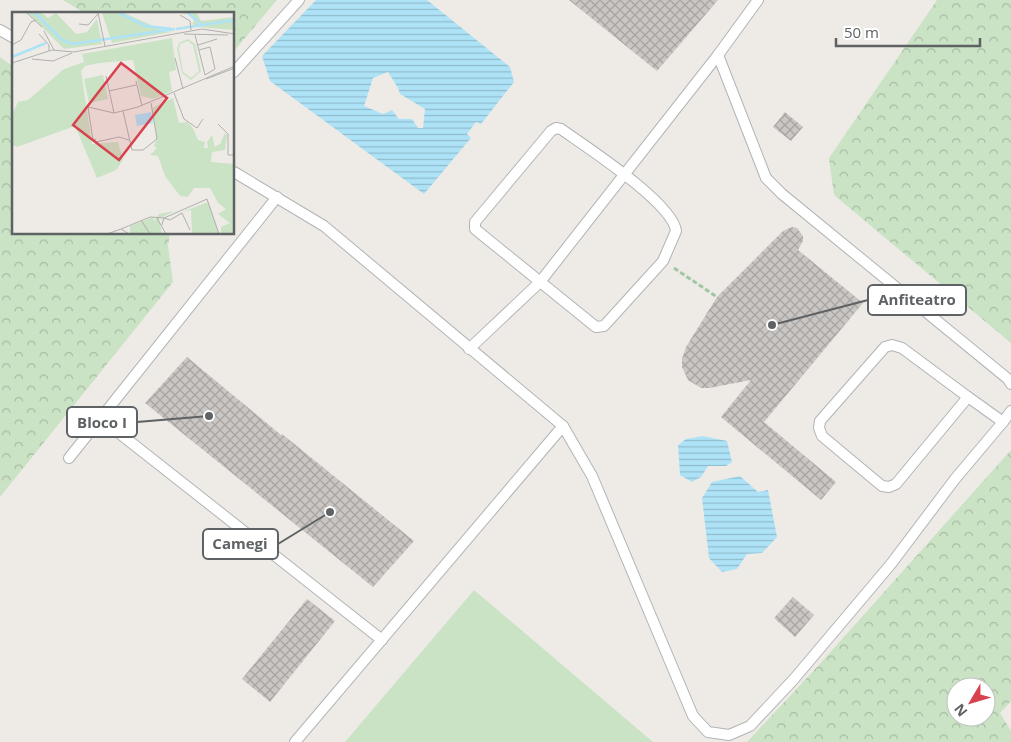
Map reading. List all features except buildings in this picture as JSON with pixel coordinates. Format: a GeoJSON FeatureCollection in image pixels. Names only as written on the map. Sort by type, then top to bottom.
{"type":"FeatureCollection","features":[{"type":"Feature","properties":{"kind":"lane"},"geometry":{"type":"LineString","coordinates":[[235,71],[299,0]]}},
{"type":"Feature","properties":{"kind":"lane"},"geometry":{"type":"LineString","coordinates":[[469,349],[540,282],[718,55],[758,0]]}},
{"type":"Feature","properties":{"kind":"lane"},"geometry":{"type":"LineString","coordinates":[[0,30],[12,37]]}},
{"type":"Feature","properties":{"kind":"lane"},"geometry":{"type":"LineString","coordinates":[[718,55],[766,178],[782,194],[1011,384]]}},
{"type":"Feature","properties":{"kind":"lane"},"geometry":{"type":"LineString","coordinates":[[556,128],[561,129],[659,202],[676,225],[676,231],[663,261],[604,326],[600,328],[540,282],[475,228],[475,222],[551,131],[556,128]]}},
{"type":"Feature","properties":{"kind":"lane"},"geometry":{"type":"LineString","coordinates":[[235,173],[324,226],[563,426],[592,476],[693,716],[708,732],[729,735],[750,726],[794,679],[892,564],[954,479],[1011,411]]}},
{"type":"Feature","properties":{"kind":"lane"},"geometry":{"type":"LineString","coordinates":[[69,458],[277,198]]}},
{"type":"Feature","properties":{"kind":"lane"},"geometry":{"type":"LineString","coordinates":[[968,396],[896,484],[889,487],[882,486],[822,436],[819,428],[820,421],[885,347],[892,345],[902,348],[968,396],[1003,422]]}},
{"type":"Feature","properties":{"kind":"lane"},"geometry":{"type":"LineString","coordinates":[[100,418],[382,640]]}},
{"type":"Feature","properties":{"kind":"lane"},"geometry":{"type":"LineString","coordinates":[[295,742],[563,426]]}},
{"type":"Feature","properties":{"kind":"path"},"geometry":{"type":"LineString","coordinates":[[663,261],[717,297]]}},
{"type":"Feature","properties":{"kind":"green space"},"geometry":{"type":"Polygon","coordinates":[[[63,0],[277,0],[235,50],[235,12],[83,12],[63,0]]]}},
{"type":"Feature","properties":{"kind":"green space"},"geometry":{"type":"Polygon","coordinates":[[[937,0],[1011,0],[1011,343],[834,195],[829,158],[937,0]]]}},
{"type":"Feature","properties":{"kind":"green space"},"geometry":{"type":"Polygon","coordinates":[[[0,57],[12,66],[12,235],[170,235],[168,246],[173,282],[0,497],[0,57]]]}},
{"type":"Feature","properties":{"kind":"green space"},"geometry":{"type":"Polygon","coordinates":[[[1011,450],[1011,701],[1000,713],[1011,731],[1011,742],[747,742],[818,666],[1011,450]]]}},
{"type":"Feature","properties":{"kind":"green space"},"geometry":{"type":"Polygon","coordinates":[[[474,590],[653,742],[345,742],[474,590]]]}},
{"type":"Feature","properties":{"kind":"water"},"geometry":{"type":"Polygon","coordinates":[[[316,0],[427,0],[510,67],[514,82],[481,124],[476,122],[467,134],[471,138],[424,194],[270,81],[262,56],[316,0]],[[388,72],[373,78],[364,106],[383,114],[392,110],[399,119],[412,119],[418,128],[423,128],[425,109],[400,94],[388,72]]]}},
{"type":"Feature","properties":{"kind":"water"},"geometry":{"type":"Polygon","coordinates":[[[703,436],[727,441],[732,462],[726,466],[708,466],[701,477],[692,482],[680,475],[678,445],[686,439],[703,436]]]}},
{"type":"Feature","properties":{"kind":"water"},"geometry":{"type":"Polygon","coordinates":[[[740,476],[758,492],[768,490],[777,537],[762,553],[747,554],[737,569],[722,572],[709,558],[702,498],[712,482],[740,476]]]}},
{"type":"Feature","properties":{"kind":"place","name":"Anfiteatro"},"geometry":{"type":"Point","coordinates":[772,325]}},
{"type":"Feature","properties":{"kind":"place","name":"Bloco I"},"geometry":{"type":"Point","coordinates":[209,416]}},
{"type":"Feature","properties":{"kind":"place","name":"Camegi"},"geometry":{"type":"Point","coordinates":[330,512]}}]}
